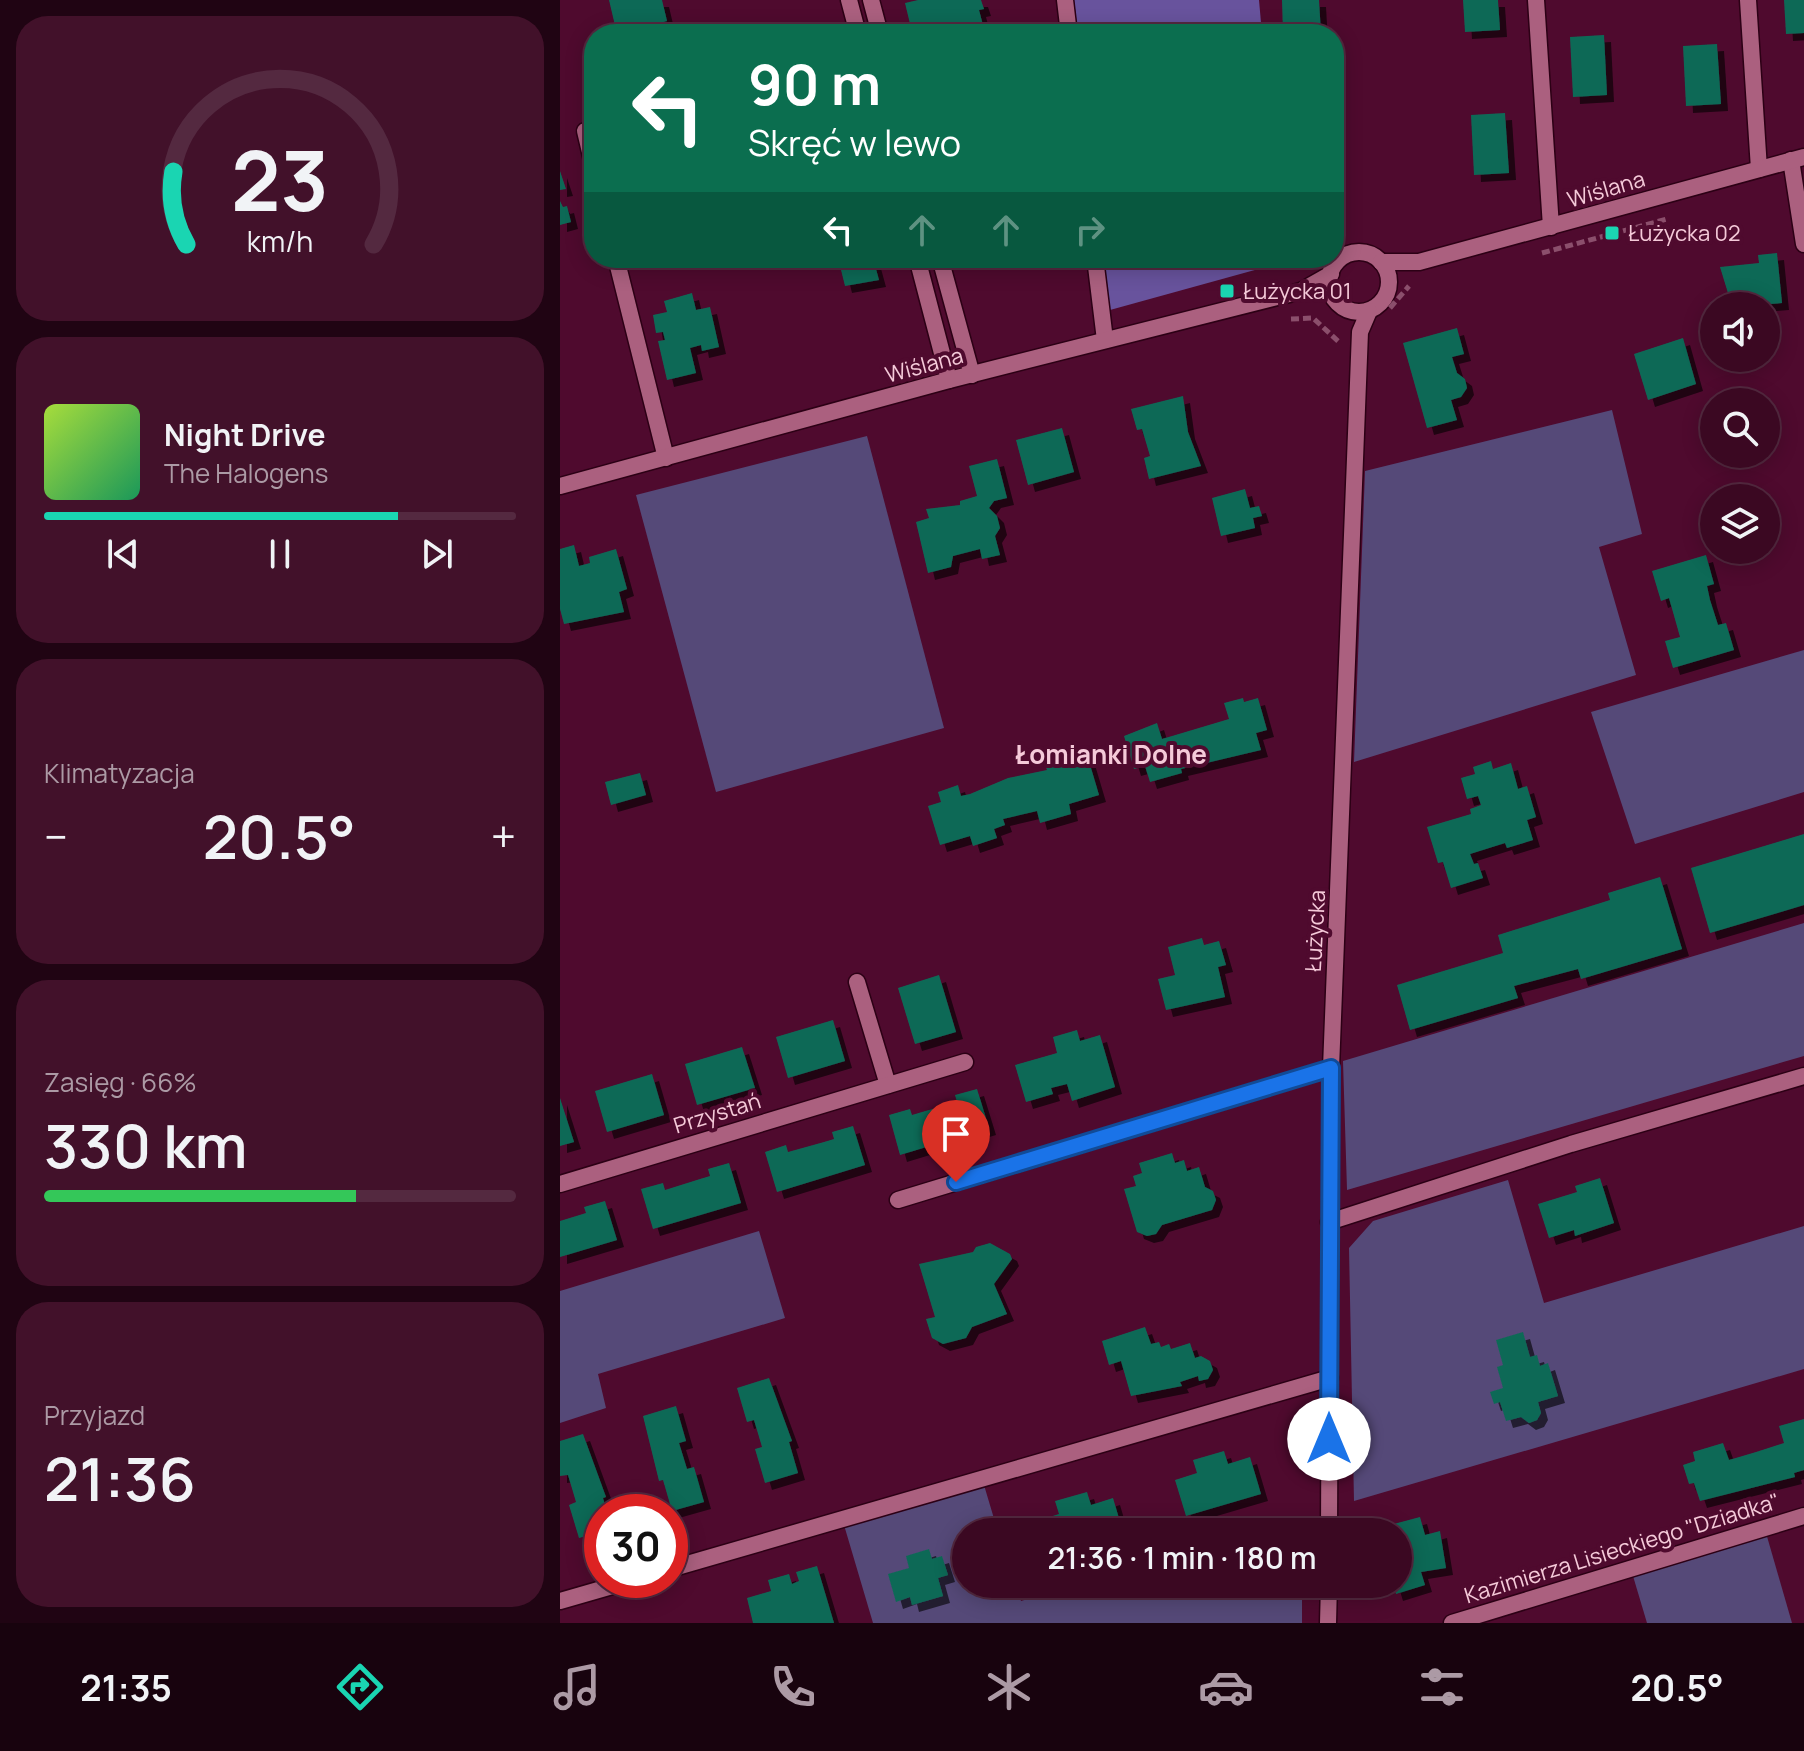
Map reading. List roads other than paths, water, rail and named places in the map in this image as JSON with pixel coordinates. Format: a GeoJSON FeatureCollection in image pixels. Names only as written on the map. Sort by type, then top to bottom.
{"type":"FeatureCollection","features":[{"type":"Feature","properties":{"kind":"street"},"geometry":{"type":"LineString","coordinates":[[849,0],[855,24]]}},
{"type":"Feature","properties":{"kind":"street"},"geometry":{"type":"LineString","coordinates":[[871,0],[877,24]]}},
{"type":"Feature","properties":{"kind":"street"},"geometry":{"type":"LineString","coordinates":[[1065,0],[1068,24]]}},
{"type":"Feature","properties":{"kind":"street"},"geometry":{"type":"LineString","coordinates":[[1536,0],[1551,227]]}},
{"type":"Feature","properties":{"kind":"street"},"geometry":{"type":"LineString","coordinates":[[1748,0],[1759,169]]}},
{"type":"Feature","properties":{"kind":"street"},"geometry":{"type":"LineString","coordinates":[[1797,158],[1804,244]]}},
{"type":"Feature","properties":{"kind":"street","name":"Wiślana"},"geometry":{"type":"LineString","coordinates":[[1381,262],[1419,262],[1797,158]]}},
{"type":"Feature","properties":{"kind":"street"},"geometry":{"type":"LineString","coordinates":[[1336,268],[1331,274],[1334,297],[1351,311],[1360,332],[1383,300],[1389,283],[1381,262],[1366,253],[1348,255],[1344,259]]}},
{"type":"Feature","properties":{"kind":"street","name":"Wiślana"},"geometry":{"type":"LineString","coordinates":[[1389,283],[1419,262]]}},
{"type":"Feature","properties":{"kind":"street"},"geometry":{"type":"LineString","coordinates":[[618,268],[666,458]]}},
{"type":"Feature","properties":{"kind":"street"},"geometry":{"type":"LineString","coordinates":[[920,268],[949,380]]}},
{"type":"Feature","properties":{"kind":"street"},"geometry":{"type":"LineString","coordinates":[[943,268],[972,375]]}},
{"type":"Feature","properties":{"kind":"street"},"geometry":{"type":"LineString","coordinates":[[1096,268],[1105,340]]}},
{"type":"Feature","properties":{"kind":"street","name":"Wiślana"},"geometry":{"type":"LineString","coordinates":[[560,486],[949,380],[1301,291],[1331,274]]}},
{"type":"Feature","properties":{"kind":"street","name":"Wiślana"},"geometry":{"type":"LineString","coordinates":[[1301,291],[1334,297]]}},
{"type":"Feature","properties":{"kind":"street"},"geometry":{"type":"LineString","coordinates":[[1351,311],[1374,315]]}},
{"type":"Feature","properties":{"kind":"street","name":"Łużycka"},"geometry":{"type":"LineString","coordinates":[[1329,1518],[1331,1068],[1360,332]]}},
{"type":"Feature","properties":{"kind":"street"},"geometry":{"type":"LineString","coordinates":[[857,982],[888,1085]]}},
{"type":"Feature","properties":{"kind":"street","name":"Przystań"},"geometry":{"type":"LineString","coordinates":[[560,1184],[965,1062]]}},
{"type":"Feature","properties":{"kind":"street"},"geometry":{"type":"LineString","coordinates":[[898,1200],[1331,1068]]}},
{"type":"Feature","properties":{"kind":"street"},"geometry":{"type":"LineString","coordinates":[[1329,1222],[1571,1144],[1804,1076]]}},
{"type":"Feature","properties":{"kind":"street"},"geometry":{"type":"LineString","coordinates":[[688,1564],[1330,1378]]}},
{"type":"Feature","properties":{"kind":"street","name":"Kazimierza Lisieckiego \"Dziadka\""},"geometry":{"type":"LineString","coordinates":[[1452,1623],[1804,1516]]}},
{"type":"Feature","properties":{"kind":"street"},"geometry":{"type":"LineString","coordinates":[[560,1601],[584,1594]]}},
{"type":"Feature","properties":{"kind":"street"},"geometry":{"type":"LineString","coordinates":[[1328,1623],[1329,1598]]}},
{"type":"Feature","properties":{"kind":"place","name":"Łużycka 02"},"geometry":{"type":"Point","coordinates":[1612,233]}},
{"type":"Feature","properties":{"kind":"place","name":"Łużycka 01"},"geometry":{"type":"Point","coordinates":[1227,291]}},
{"type":"Feature","properties":{"kind":"district","name":"Łomianki Dolne"},"geometry":{"type":"Point","coordinates":[1111,755]}}]}
